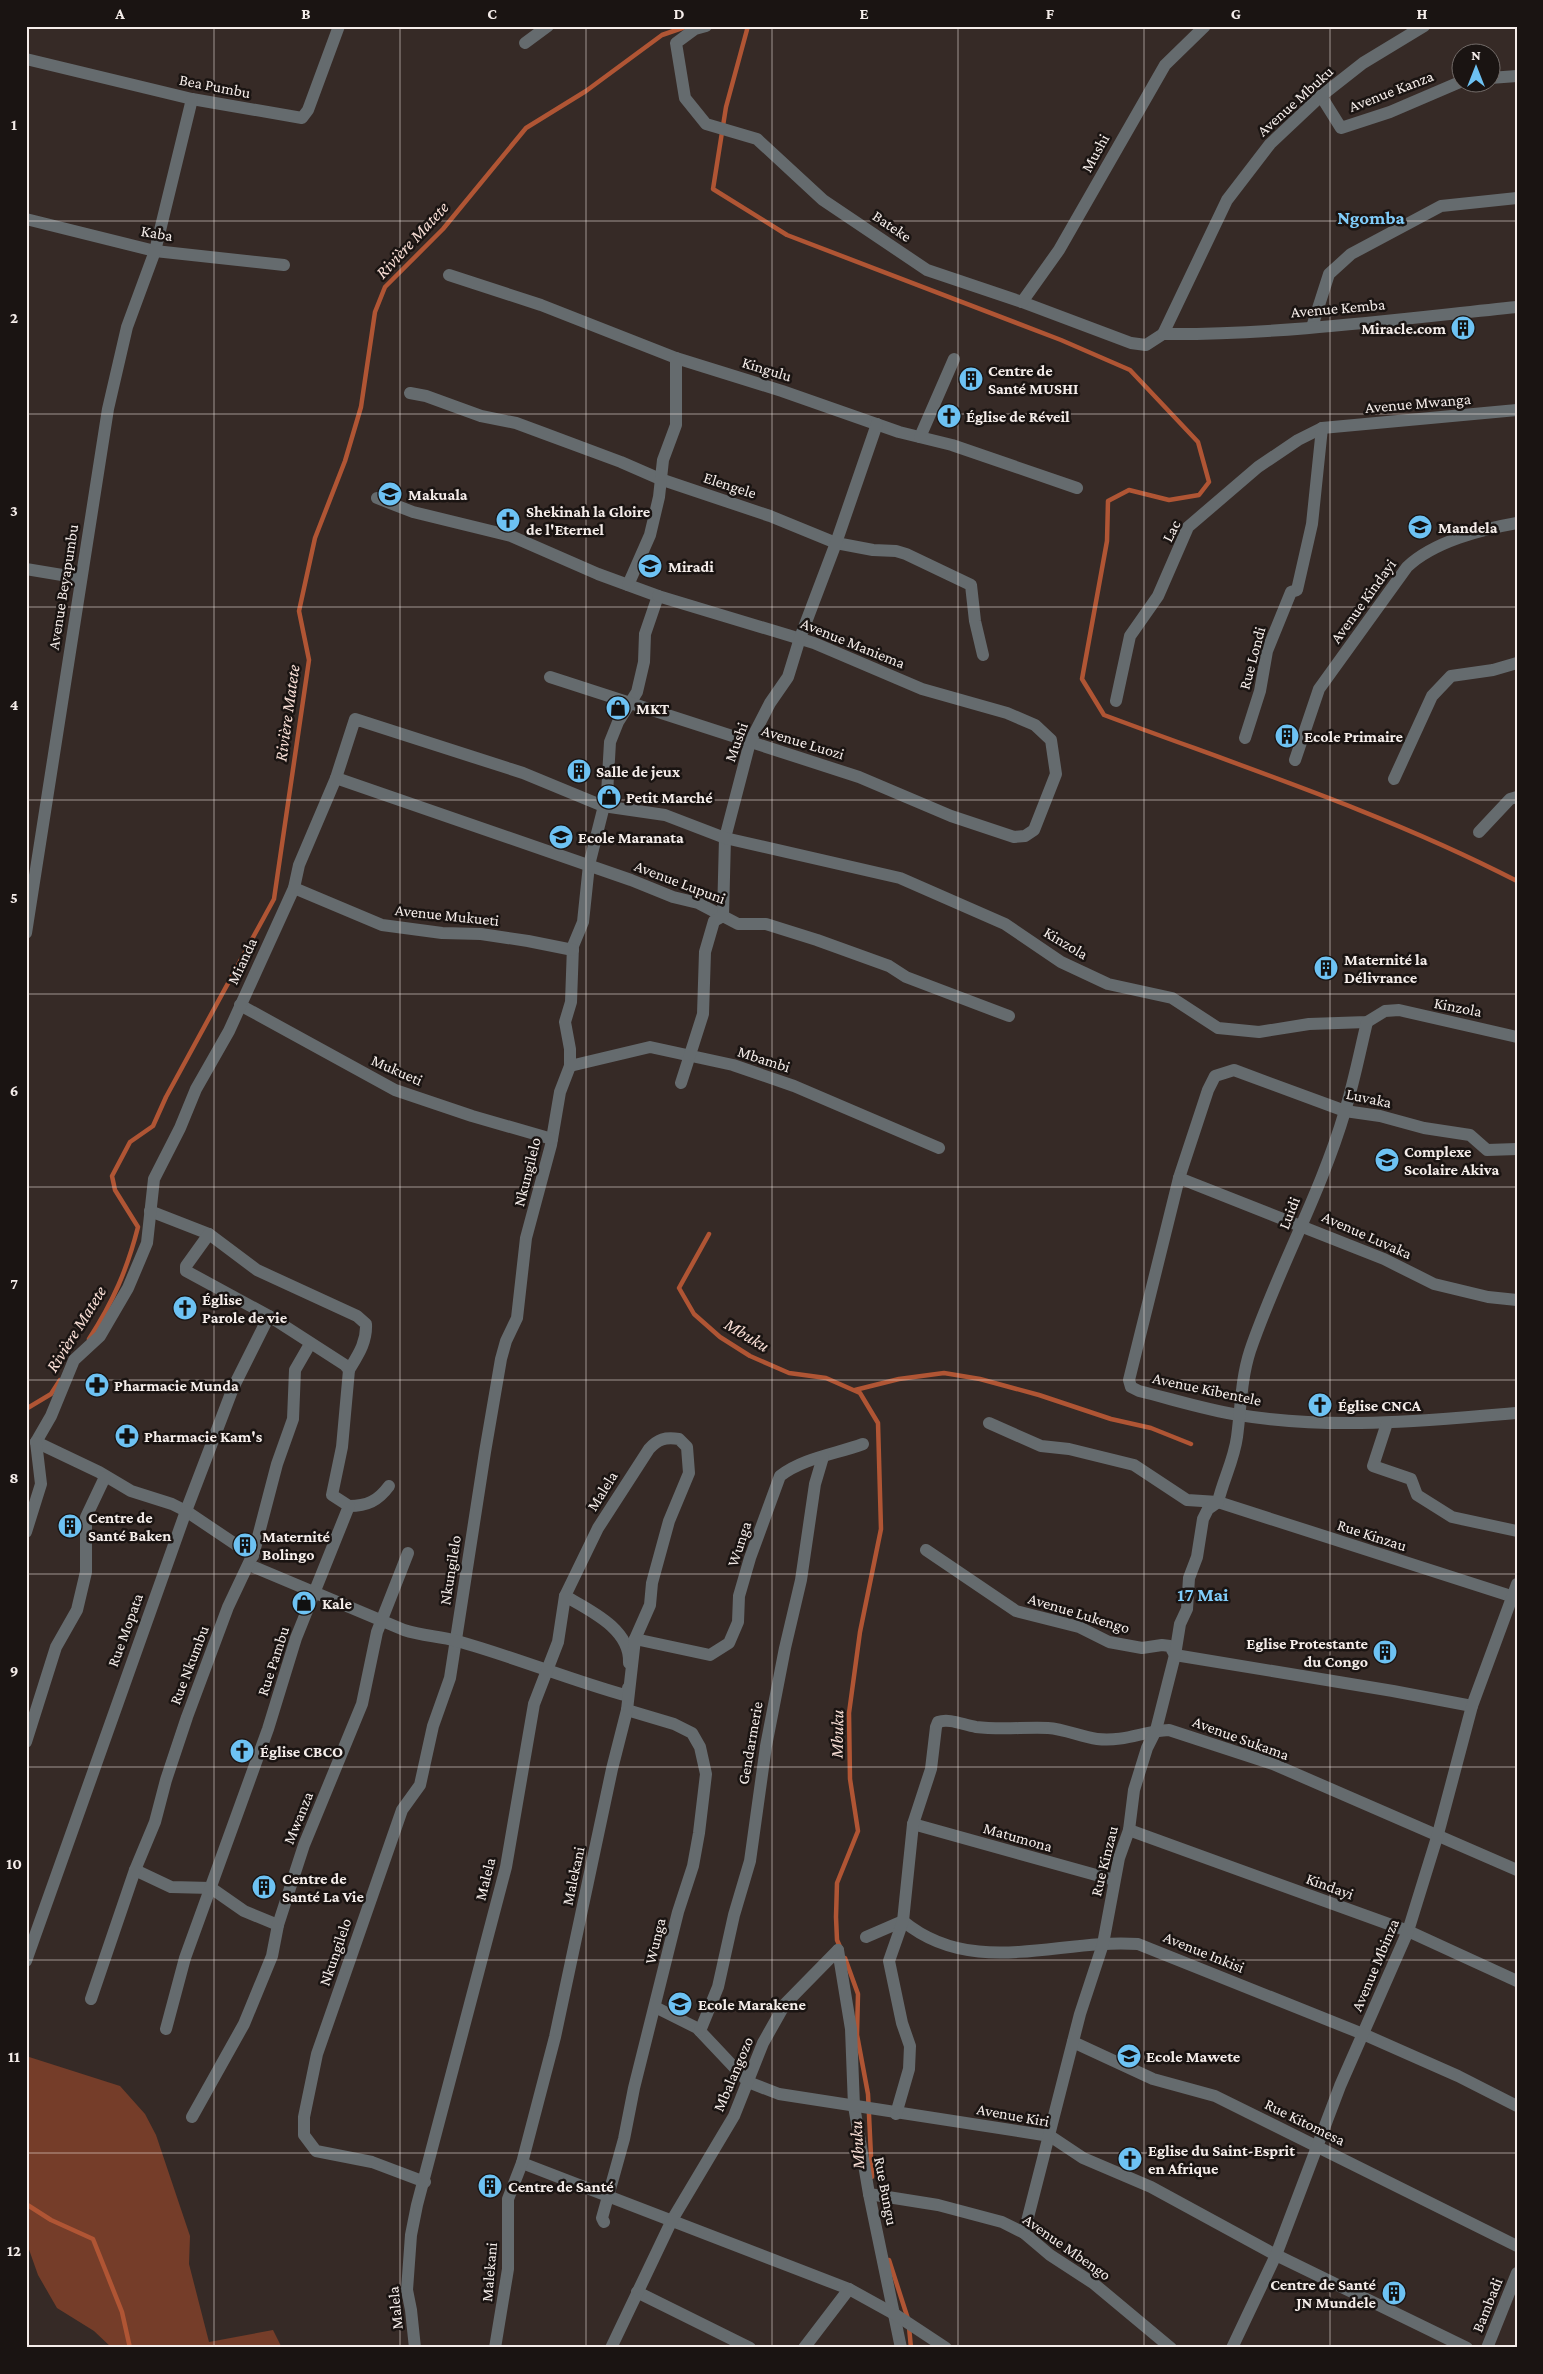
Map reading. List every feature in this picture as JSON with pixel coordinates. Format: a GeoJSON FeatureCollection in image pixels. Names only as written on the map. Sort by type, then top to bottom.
{"type":"FeatureCollection","features":[{"type":"Feature","properties":{"kind":"street","name":"Bea Pumbu"},"geometry":{"type":"LineString","coordinates":[[26,59],[192,99],[302,118],[308,110],[339,26]]}},
{"type":"Feature","properties":{"kind":"street"},"geometry":{"type":"LineString","coordinates":[[525,43],[548,26]]}},
{"type":"Feature","properties":{"kind":"street","name":"Bateke"},"geometry":{"type":"LineString","coordinates":[[706,26],[695,29],[676,43],[685,98],[706,124],[757,139],[823,200],[927,270],[1022,302],[1131,343],[1146,345],[1163,334]]}},
{"type":"Feature","properties":{"kind":"street","name":"Mushi"},"geometry":{"type":"LineString","coordinates":[[1022,302],[1059,250],[1165,65],[1205,26]]}},
{"type":"Feature","properties":{"kind":"street","name":"Avenue Mbuku"},"geometry":{"type":"LineString","coordinates":[[1163,334],[1227,200],[1270,144],[1321,96],[1363,63],[1424,26]]}},
{"type":"Feature","properties":{"kind":"street"},"geometry":{"type":"LineString","coordinates":[[1500,77],[1517,76]]}},
{"type":"Feature","properties":{"kind":"street","name":"Avenue Kanza"},"geometry":{"type":"LineString","coordinates":[[1321,96],[1341,128],[1390,112],[1450,86]]}},
{"type":"Feature","properties":{"kind":"street","name":"Avenue Beyapumbu"},"geometry":{"type":"LineString","coordinates":[[26,933],[80,578],[108,409],[128,328],[155,251],[192,99]]}},
{"type":"Feature","properties":{"kind":"street"},"geometry":{"type":"LineString","coordinates":[[1312,327],[1329,274],[1351,254],[1441,206],[1517,198]]}},
{"type":"Feature","properties":{"kind":"street","name":"Kaba"},"geometry":{"type":"LineString","coordinates":[[26,219],[155,251],[284,265]]}},
{"type":"Feature","properties":{"kind":"street","name":"Kingulu"},"geometry":{"type":"LineString","coordinates":[[449,275],[541,305],[676,358],[782,391],[878,424],[952,445],[1077,488]]}},
{"type":"Feature","properties":{"kind":"street","name":"Avenue Kemba"},"geometry":{"type":"LineString","coordinates":[[1163,334],[1210,335],[1517,307]]}},
{"type":"Feature","properties":{"kind":"street"},"geometry":{"type":"LineString","coordinates":[[628,585],[650,535],[659,497],[663,460],[676,425],[676,358]]}},
{"type":"Feature","properties":{"kind":"street"},"geometry":{"type":"LineString","coordinates":[[920,437],[954,359]]}},
{"type":"Feature","properties":{"kind":"street","name":"Elengele"},"geometry":{"type":"LineString","coordinates":[[410,393],[426,396],[480,416],[525,426],[621,462],[660,479],[770,516],[836,543],[873,550],[896,551],[971,585],[975,621],[983,655]]}},
{"type":"Feature","properties":{"kind":"street","name":"Avenue Mwanga"},"geometry":{"type":"LineString","coordinates":[[1322,428],[1517,410]]}},
{"type":"Feature","properties":{"kind":"street","name":"Mushi"},"geometry":{"type":"LineString","coordinates":[[723,916],[725,838],[750,742],[770,703],[788,677],[800,638],[878,424]]}},
{"type":"Feature","properties":{"kind":"street","name":"Rue Londi"},"geometry":{"type":"LineString","coordinates":[[1245,738],[1260,691],[1267,651],[1291,592],[1297,590],[1312,524],[1322,428]]}},
{"type":"Feature","properties":{"kind":"street","name":"Lac"},"geometry":{"type":"LineString","coordinates":[[1116,701],[1130,636],[1158,596],[1188,527],[1258,467],[1298,440],[1322,428]]}},
{"type":"Feature","properties":{"kind":"street","name":"Avenue Maniema"},"geometry":{"type":"LineString","coordinates":[[377,498],[412,512],[511,536],[658,596],[800,638],[922,689],[1008,712],[1035,725],[1051,740],[1056,774],[1034,830],[1025,836],[1014,837]]}},
{"type":"Feature","properties":{"kind":"street","name":"Avenue Kindayi"},"geometry":{"type":"LineString","coordinates":[[1295,760],[1319,689],[1407,567],[1416,558],[1450,542],[1474,533],[1517,523]]}},
{"type":"Feature","properties":{"kind":"street"},"geometry":{"type":"LineString","coordinates":[[26,570],[80,578]]}},
{"type":"Feature","properties":{"kind":"street","name":"Nkungilelo"},"geometry":{"type":"LineString","coordinates":[[425,2182],[372,2162],[316,2151],[304,2135],[304,2117],[317,2054],[382,1862],[402,1810],[420,1785],[433,1726],[450,1678],[501,1359],[506,1341],[517,1318],[526,1238],[552,1139],[560,1092],[570,1066],[570,1048],[565,1022],[571,1002],[572,950],[575,935],[583,922],[589,866],[607,794],[610,742],[618,722],[637,692],[641,678],[645,634],[658,596]]}},
{"type":"Feature","properties":{"kind":"street"},"geometry":{"type":"LineString","coordinates":[[1394,779],[1432,696],[1451,676],[1493,670],[1517,663]]}},
{"type":"Feature","properties":{"kind":"street","name":"Avenue Luozi"},"geometry":{"type":"LineString","coordinates":[[550,677],[858,777],[951,816],[1014,837]]}},
{"type":"Feature","properties":{"kind":"street","name":"Mianda"},"geometry":{"type":"LineString","coordinates":[[36,1442],[51,1416],[74,1360],[100,1336],[128,1288],[147,1242],[154,1179],[180,1128],[196,1089],[229,1031],[294,888],[299,866],[336,778],[355,719],[523,773],[603,806]]}},
{"type":"Feature","properties":{"kind":"street","name":"Avenue Lupuni"},"geometry":{"type":"LineString","coordinates":[[336,778],[673,897],[698,903],[738,924],[766,924],[817,940],[889,966],[906,977],[1009,1016]]}},
{"type":"Feature","properties":{"kind":"street"},"geometry":{"type":"LineString","coordinates":[[1478,832],[1510,799],[1517,797]]}},
{"type":"Feature","properties":{"kind":"street","name":"Kinzola"},"geometry":{"type":"LineString","coordinates":[[603,806],[665,815],[725,838],[900,878],[1005,924],[1061,962],[1108,984],[1172,998],[1218,1028],[1259,1032],[1309,1024],[1367,1022],[1384,1011],[1399,1010],[1517,1037]]}},
{"type":"Feature","properties":{"kind":"street","name":"Avenue Mukueti"},"geometry":{"type":"LineString","coordinates":[[294,888],[382,925],[442,932],[481,934],[572,950]]}},
{"type":"Feature","properties":{"kind":"street"},"geometry":{"type":"LineString","coordinates":[[681,1083],[703,1014],[705,952],[714,921],[723,916]]}},
{"type":"Feature","properties":{"kind":"street","name":"Mukueti"},"geometry":{"type":"LineString","coordinates":[[240,1005],[395,1090],[472,1116],[552,1139]]}},
{"type":"Feature","properties":{"kind":"street","name":"Luidi"},"geometry":{"type":"LineString","coordinates":[[1218,1502],[1221,1488],[1232,1461],[1239,1415],[1242,1376],[1345,1111],[1367,1022]]}},
{"type":"Feature","properties":{"kind":"street","name":"Mbambi"},"geometry":{"type":"LineString","coordinates":[[570,1066],[650,1047],[733,1065],[794,1086],[939,1148]]}},
{"type":"Feature","properties":{"kind":"street","name":"Luvaka"},"geometry":{"type":"LineString","coordinates":[[1179,1178],[1208,1090],[1215,1076],[1234,1070],[1345,1111],[1380,1116],[1424,1128],[1470,1135],[1487,1150],[1517,1149]]}},
{"type":"Feature","properties":{"kind":"street","name":"Avenue Luvaka"},"geometry":{"type":"LineString","coordinates":[[1179,1178],[1384,1259],[1434,1284],[1488,1297],[1517,1300]]}},
{"type":"Feature","properties":{"kind":"street","name":"Avenue Kibentele"},"geometry":{"type":"LineString","coordinates":[[1179,1178],[1129,1380],[1130,1387],[1139,1391],[1239,1415],[1302,1421],[1387,1424],[1517,1414]]}},
{"type":"Feature","properties":{"kind":"street"},"geometry":{"type":"LineString","coordinates":[[150,1211],[209,1234],[256,1270],[356,1316],[366,1324],[363,1346],[349,1370],[342,1447],[332,1495],[349,1506],[362,1506],[374,1501],[389,1486]]}},
{"type":"Feature","properties":{"kind":"street"},"geometry":{"type":"LineString","coordinates":[[209,1234],[186,1266],[186,1271],[269,1316],[345,1365],[349,1370]]}},
{"type":"Feature","properties":{"kind":"street","name":"Rue Mopata"},"geometry":{"type":"LineString","coordinates":[[26,1962],[186,1511],[233,1388],[269,1316]]}},
{"type":"Feature","properties":{"kind":"street","name":"Rue Nkumbu"},"geometry":{"type":"LineString","coordinates":[[91,1999],[135,1870],[155,1822],[169,1772],[228,1607],[251,1561],[278,1464],[293,1419],[296,1370],[310,1344]]}},
{"type":"Feature","properties":{"kind":"street","name":"Rue Kinzau"},"geometry":{"type":"LineString","coordinates":[[989,1424],[1041,1446],[1070,1449],[1134,1465],[1188,1500],[1218,1502],[1514,1598]]}},
{"type":"Feature","properties":{"kind":"street"},"geometry":{"type":"LineString","coordinates":[[1387,1424],[1373,1466],[1411,1479],[1418,1495],[1452,1517],[1517,1531]]}},
{"type":"Feature","properties":{"kind":"street","name":"Malekani"},"geometry":{"type":"LineString","coordinates":[[496,2348],[508,2269],[508,2199],[522,2163],[556,2037],[612,1769],[627,1710],[636,1639],[650,1605],[652,1583],[669,1521],[689,1473],[687,1447],[679,1439],[657,1440]]}},
{"type":"Feature","properties":{"kind":"street","name":"Malela"},"geometry":{"type":"LineString","coordinates":[[415,2348],[407,2290],[411,2236],[435,2133],[506,1867],[534,1704],[558,1642],[565,1596],[598,1528],[637,1466],[657,1440]]}},
{"type":"Feature","properties":{"kind":"street"},"geometry":{"type":"LineString","coordinates":[[36,1442],[131,1491],[186,1511],[251,1561],[314,1594],[423,1636],[455,1640],[579,1682],[628,1696],[630,1657],[620,1634],[594,1612],[565,1596]]}},
{"type":"Feature","properties":{"kind":"street"},"geometry":{"type":"LineString","coordinates":[[26,1532],[42,1484],[36,1442]]}},
{"type":"Feature","properties":{"kind":"street","name":"Wunga"},"geometry":{"type":"LineString","coordinates":[[636,1639],[710,1655],[728,1643],[738,1622],[739,1596],[750,1558],[780,1476],[788,1469],[863,1444]]}},
{"type":"Feature","properties":{"kind":"street","name":"Gendarmerie"},"geometry":{"type":"LineString","coordinates":[[700,2031],[718,1987],[734,1915],[750,1861],[766,1746],[785,1648],[801,1580],[816,1484],[823,1457]]}},
{"type":"Feature","properties":{"kind":"street"},"geometry":{"type":"LineString","coordinates":[[26,1742],[56,1647],[77,1610],[86,1572],[86,1517],[105,1477]]}},
{"type":"Feature","properties":{"kind":"street","name":"Rue Kinzau"},"geometry":{"type":"LineString","coordinates":[[1024,2233],[1089,1982],[1103,1944],[1119,1858],[1129,1830],[1134,1790],[1147,1748],[1156,1730],[1175,1655],[1180,1624],[1186,1609],[1189,1578],[1197,1557],[1203,1519],[1208,1509],[1218,1502]]}},
{"type":"Feature","properties":{"kind":"street","name":"Rue Pambu"},"geometry":{"type":"LineString","coordinates":[[166,2030],[185,1958],[268,1729],[296,1638],[349,1506]]}},
{"type":"Feature","properties":{"kind":"street","name":"Avenue Lukengo"},"geometry":{"type":"LineString","coordinates":[[926,1550],[1016,1611],[1079,1627],[1109,1642],[1142,1648],[1162,1645],[1170,1646],[1175,1655],[1472,1706]]}},
{"type":"Feature","properties":{"kind":"street","name":"Mwanza"},"geometry":{"type":"LineString","coordinates":[[192,2116],[244,2024],[272,1956],[278,1925],[304,1845],[362,1704],[377,1632],[383,1621],[408,1553]]}},
{"type":"Feature","properties":{"kind":"street","name":"Avenue Mbinza"},"geometry":{"type":"LineString","coordinates":[[1232,2348],[1276,2254],[1340,2086],[1408,1931],[1438,1834],[1472,1706],[1514,1598],[1517,1584]]}},
{"type":"Feature","properties":{"kind":"street","name":"Wunga"},"geometry":{"type":"LineString","coordinates":[[604,2222],[602,2218],[678,1912],[693,1866],[706,1774],[700,1747],[692,1733],[674,1724],[627,1710]]}},
{"type":"Feature","properties":{"kind":"street","name":"Avenue Sukama"},"geometry":{"type":"LineString","coordinates":[[913,1824],[931,1769],[938,1722],[944,1720],[975,1727],[1008,1729],[1050,1728],[1096,1739],[1110,1740],[1140,1736],[1156,1730],[1168,1730],[1273,1764],[1438,1834],[1517,1870]]}},
{"type":"Feature","properties":{"kind":"street"},"geometry":{"type":"LineString","coordinates":[[896,2114],[909,2068],[910,2046],[902,2023],[889,1961],[903,1921],[913,1824]]}},
{"type":"Feature","properties":{"kind":"street","name":"Matumona"},"geometry":{"type":"LineString","coordinates":[[913,1824],[1114,1880]]}},
{"type":"Feature","properties":{"kind":"street","name":"Kindayi"},"geometry":{"type":"LineString","coordinates":[[1129,1830],[1408,1931],[1517,1981]]}},
{"type":"Feature","properties":{"kind":"street"},"geometry":{"type":"LineString","coordinates":[[135,1870],[171,1887],[211,1888],[244,1911],[278,1925]]}},
{"type":"Feature","properties":{"kind":"street"},"geometry":{"type":"LineString","coordinates":[[866,1937],[903,1921]]}},
{"type":"Feature","properties":{"kind":"street","name":"Avenue Inkisi"},"geometry":{"type":"LineString","coordinates":[[903,1921],[915,1930],[943,1943],[992,1954],[1103,1944],[1138,1944],[1363,2034],[1458,2076],[1517,2106]]}},
{"type":"Feature","properties":{"kind":"street","name":"Mbalangozo"},"geometry":{"type":"LineString","coordinates":[[611,2348],[672,2220],[734,2116],[763,2043],[786,2004],[838,1950]]}},
{"type":"Feature","properties":{"kind":"street","name":"Rue Bungu"},"geometry":{"type":"LineString","coordinates":[[838,1950],[851,2030],[854,2106],[869,2194],[896,2315],[901,2348]]}},
{"type":"Feature","properties":{"kind":"street","name":"Avenue Kiri"},"geometry":{"type":"LineString","coordinates":[[655,2007],[697,2028],[748,2082],[779,2094],[896,2114],[1050,2136],[1083,2158],[1151,2187],[1276,2254],[1467,2348]]}},
{"type":"Feature","properties":{"kind":"street","name":"Rue Kitomesa"},"geometry":{"type":"LineString","coordinates":[[1073,2042],[1153,2079],[1215,2096],[1318,2146],[1423,2201],[1517,2246]]}},
{"type":"Feature","properties":{"kind":"street"},"geometry":{"type":"LineString","coordinates":[[522,2163],[849,2289],[896,2315],[946,2348]]}},
{"type":"Feature","properties":{"kind":"street","name":"Avenue Mbengo"},"geometry":{"type":"LineString","coordinates":[[869,2194],[938,2205],[1002,2222],[1024,2233],[1050,2254],[1093,2283],[1171,2348]]}},
{"type":"Feature","properties":{"kind":"street","name":"Bambadi"},"geometry":{"type":"LineString","coordinates":[[1487,2348],[1517,2273]]}},
{"type":"Feature","properties":{"kind":"street"},"geometry":{"type":"LineString","coordinates":[[804,2348],[849,2289]]}},
{"type":"Feature","properties":{"kind":"street"},"geometry":{"type":"LineString","coordinates":[[637,2292],[750,2348]]}},
{"type":"Feature","properties":{"kind":"shaded area"},"geometry":{"type":"Polygon","coordinates":[[[26,2056],[120,2086],[145,2114],[156,2135],[190,2236],[189,2264],[209,2342],[273,2330],[282,2348],[112,2348],[94,2331],[57,2308],[38,2275],[26,2241],[26,2056]]]}},
{"type":"Feature","properties":{"kind":"waterway","name":"Rivière Matete"},"geometry":{"type":"LineString","coordinates":[[89,1339],[118,1285],[138,1227],[115,1190],[112,1176],[130,1142],[153,1126],[166,1097],[274,899],[309,660],[299,611],[315,538],[345,461],[361,407],[375,312],[385,287],[443,229],[526,128],[586,91],[662,35],[688,26]]}},
{"type":"Feature","properties":{"kind":"waterway"},"geometry":{"type":"LineString","coordinates":[[748,26],[726,107],[713,189],[787,235],[1061,340],[1130,370],[1198,442],[1209,482],[1199,495],[1169,500],[1129,490],[1108,501],[1107,541],[1082,679],[1104,715],[1365,812],[1467,856],[1517,881]]}},
{"type":"Feature","properties":{"kind":"waterway","name":"Mbuku"},"geometry":{"type":"LineString","coordinates":[[709,1234],[679,1288],[694,1314],[720,1337],[750,1356],[789,1373],[826,1378],[860,1393],[878,1423],[881,1529],[860,1632],[849,1713],[850,1779],[858,1831],[837,1883],[837,1940],[841,1949]]}},
{"type":"Feature","properties":{"kind":"waterway"},"geometry":{"type":"LineString","coordinates":[[855,1390],[899,1379],[944,1373],[980,1379],[1039,1395],[1111,1419],[1151,1428],[1191,1444]]}},
{"type":"Feature","properties":{"kind":"waterway","name":"Rivière Matete"},"geometry":{"type":"LineString","coordinates":[[26,1409],[51,1394],[60,1380]]}},
{"type":"Feature","properties":{"kind":"waterway","name":"Mbuku"},"geometry":{"type":"LineString","coordinates":[[845,1958],[858,1994],[857,2035],[868,2094],[872,2177]]}},
{"type":"Feature","properties":{"kind":"waterway"},"geometry":{"type":"LineString","coordinates":[[26,2204],[51,2220],[93,2239],[122,2312],[130,2348]]}},
{"type":"Feature","properties":{"kind":"waterway","name":"Mbuku"},"geometry":{"type":"LineString","coordinates":[[889,2260],[908,2319]]}},
{"type":"Feature","properties":{"kind":"waterway","name":"Mbuku"},"geometry":{"type":"LineString","coordinates":[[909,2327],[911,2348]]}},
{"type":"Feature","properties":{"kind":"place","name":"Miracle.com"},"geometry":{"type":"Point","coordinates":[1463,328]}},
{"type":"Feature","properties":{"kind":"place","name":"Centre de Santé MUSHI"},"geometry":{"type":"Point","coordinates":[971,379]}},
{"type":"Feature","properties":{"kind":"place","name":"Église de Réveil"},"geometry":{"type":"Point","coordinates":[949,416]}},
{"type":"Feature","properties":{"kind":"place","name":"Makuala"},"geometry":{"type":"Point","coordinates":[390,494]}},
{"type":"Feature","properties":{"kind":"place","name":"Shekinah la Gloire de l'Eternel"},"geometry":{"type":"Point","coordinates":[508,520]}},
{"type":"Feature","properties":{"kind":"place","name":"Mandela"},"geometry":{"type":"Point","coordinates":[1420,527]}},
{"type":"Feature","properties":{"kind":"place","name":"Miradi"},"geometry":{"type":"Point","coordinates":[650,566]}},
{"type":"Feature","properties":{"kind":"place","name":"MKT"},"geometry":{"type":"Point","coordinates":[618,708]}},
{"type":"Feature","properties":{"kind":"place","name":"Ecole Primaire"},"geometry":{"type":"Point","coordinates":[1287,736]}},
{"type":"Feature","properties":{"kind":"place","name":"Salle de jeux"},"geometry":{"type":"Point","coordinates":[579,771]}},
{"type":"Feature","properties":{"kind":"place","name":"Petit Marché"},"geometry":{"type":"Point","coordinates":[609,797]}},
{"type":"Feature","properties":{"kind":"place","name":"Ecole Maranata"},"geometry":{"type":"Point","coordinates":[561,837]}},
{"type":"Feature","properties":{"kind":"place","name":"Maternité la Délivrance"},"geometry":{"type":"Point","coordinates":[1326,968]}},
{"type":"Feature","properties":{"kind":"place","name":"Complexe Scolaire Akiva"},"geometry":{"type":"Point","coordinates":[1387,1160]}},
{"type":"Feature","properties":{"kind":"place","name":"Église Parole de vie"},"geometry":{"type":"Point","coordinates":[185,1308]}},
{"type":"Feature","properties":{"kind":"place","name":"Pharmacie Munda"},"geometry":{"type":"Point","coordinates":[97,1385]}},
{"type":"Feature","properties":{"kind":"place","name":"Église CNCA"},"geometry":{"type":"Point","coordinates":[1320,1405]}},
{"type":"Feature","properties":{"kind":"place","name":"Pharmacie Kam's"},"geometry":{"type":"Point","coordinates":[127,1436]}},
{"type":"Feature","properties":{"kind":"place","name":"Centre de Santé Baken"},"geometry":{"type":"Point","coordinates":[70,1526]}},
{"type":"Feature","properties":{"kind":"place","name":"Maternité Bolingo"},"geometry":{"type":"Point","coordinates":[245,1545]}},
{"type":"Feature","properties":{"kind":"place","name":"Kale"},"geometry":{"type":"Point","coordinates":[304,1603]}},
{"type":"Feature","properties":{"kind":"place","name":"Eglise Protestante du Congo"},"geometry":{"type":"Point","coordinates":[1385,1652]}},
{"type":"Feature","properties":{"kind":"place","name":"Église CBCO"},"geometry":{"type":"Point","coordinates":[242,1751]}},
{"type":"Feature","properties":{"kind":"place","name":"Centre de Santé La Vie"},"geometry":{"type":"Point","coordinates":[264,1887]}},
{"type":"Feature","properties":{"kind":"place","name":"Ecole Marakene"},"geometry":{"type":"Point","coordinates":[680,2004]}},
{"type":"Feature","properties":{"kind":"place","name":"Ecole Mawete"},"geometry":{"type":"Point","coordinates":[1129,2056]}},
{"type":"Feature","properties":{"kind":"place","name":"Eglise du Saint-Esprit en Afrique"},"geometry":{"type":"Point","coordinates":[1130,2159]}},
{"type":"Feature","properties":{"kind":"place","name":"Centre de Santé"},"geometry":{"type":"Point","coordinates":[490,2186]}},
{"type":"Feature","properties":{"kind":"place","name":"Centre de Santé JN Mundele"},"geometry":{"type":"Point","coordinates":[1394,2293]}},
{"type":"Feature","properties":{"kind":"district","name":"Ngomba"},"geometry":{"type":"Point","coordinates":[1371,217]}},
{"type":"Feature","properties":{"kind":"district","name":"17 Mai"},"geometry":{"type":"Point","coordinates":[1203,1594]}}]}
